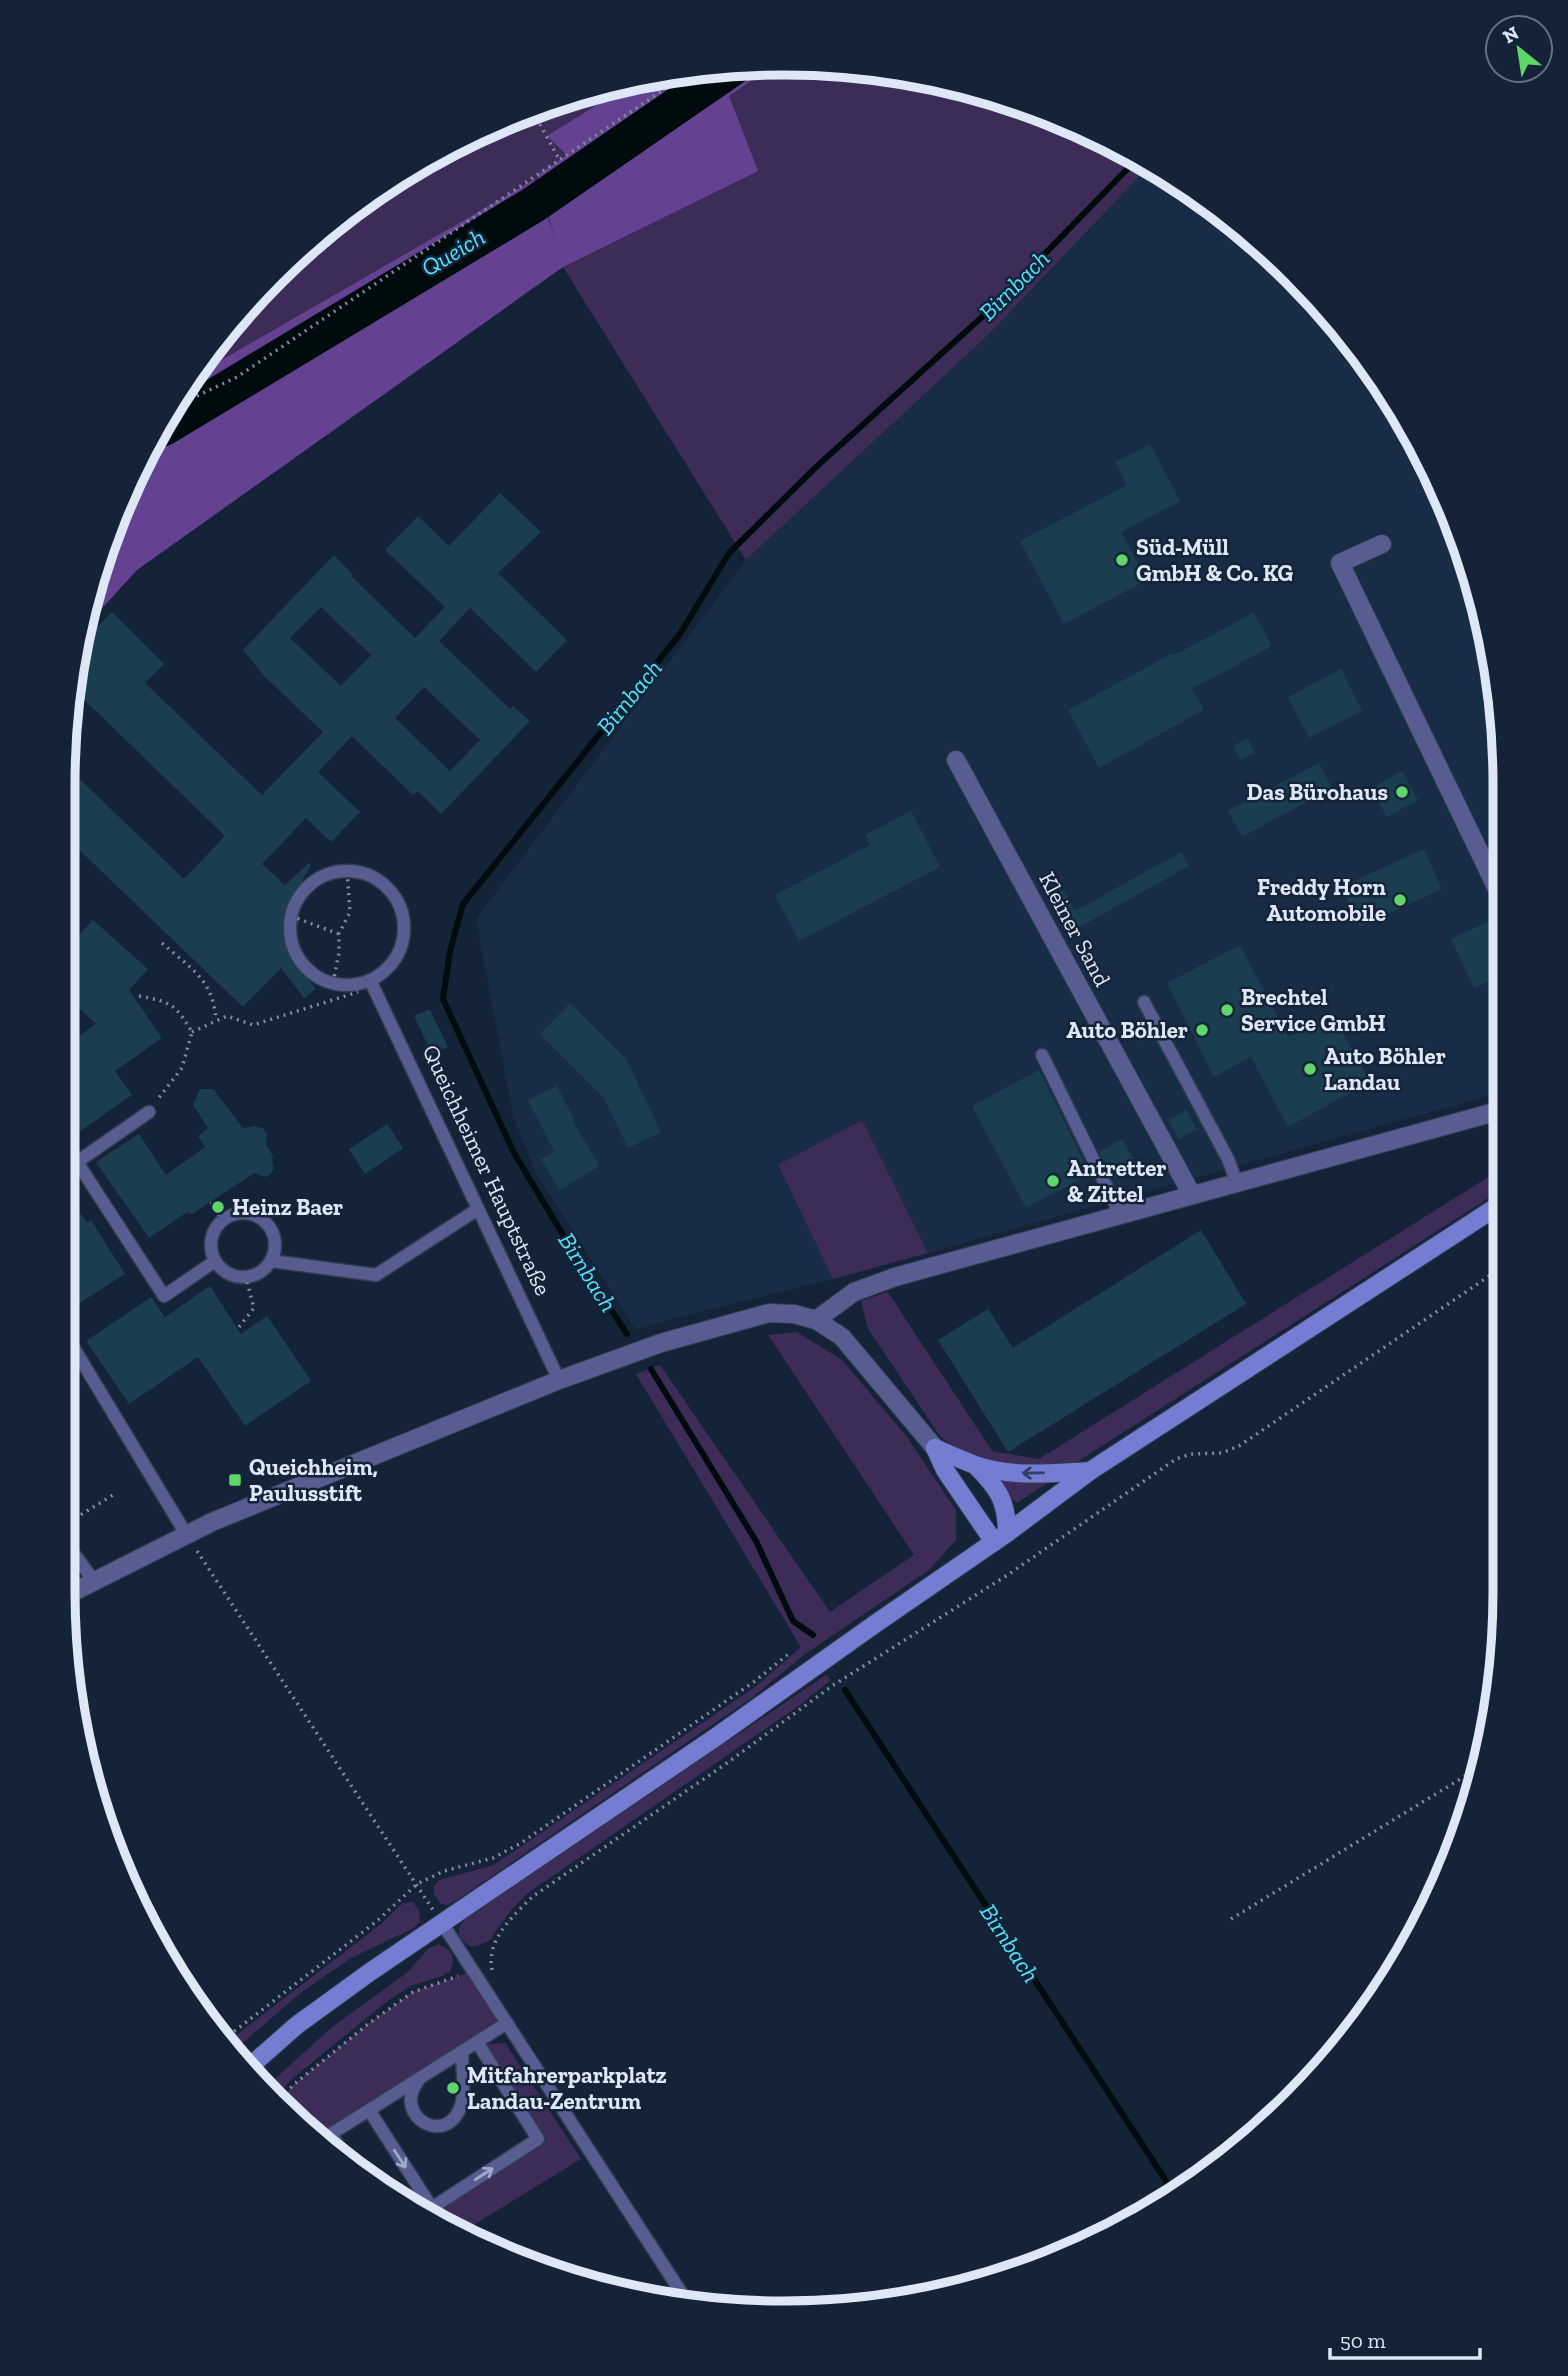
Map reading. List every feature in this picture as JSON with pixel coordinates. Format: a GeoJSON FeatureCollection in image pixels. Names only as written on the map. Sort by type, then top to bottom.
{"type":"FeatureCollection","features":[{"type":"Feature","properties":{"kind":"main road"},"geometry":{"type":"LineString","coordinates":[[254,2063],[308,2017],[716,1737],[1000,1538],[1090,1471],[1493,1209]]}},
{"type":"Feature","properties":{"kind":"main road"},"geometry":{"type":"LineString","coordinates":[[935,1448],[976,1466],[1018,1473],[1090,1471]]}},
{"type":"Feature","properties":{"kind":"main road"},"geometry":{"type":"LineString","coordinates":[[935,1448],[944,1470],[1000,1538]]}},
{"type":"Feature","properties":{"kind":"main road"},"geometry":{"type":"LineString","coordinates":[[976,1466],[1001,1496],[1006,1508],[1000,1538]]}},
{"type":"Feature","properties":{"kind":"street"},"geometry":{"type":"LineString","coordinates":[[1382,544],[1340,563],[1493,880]]}},
{"type":"Feature","properties":{"kind":"street","name":"Kleiner Sand"},"geometry":{"type":"LineString","coordinates":[[956,760],[1192,1195]]}},
{"type":"Feature","properties":{"kind":"street"},"geometry":{"type":"LineString","coordinates":[[817,1320],[854,1292],[895,1277],[1493,1112]]}},
{"type":"Feature","properties":{"kind":"street"},"geometry":{"type":"LineString","coordinates":[[75,1591],[186,1534],[273,1495],[559,1380],[661,1343],[758,1315],[779,1312],[817,1320],[842,1337],[935,1448]]}},
{"type":"Feature","properties":{"kind":"lane"},"geometry":{"type":"LineString","coordinates":[[346,871],[367,875],[385,885],[397,901],[404,921],[403,939],[397,956],[372,984],[333,983],[318,978],[304,967],[294,951],[290,934],[291,916],[296,902],[311,884],[331,873],[346,871]]}},
{"type":"Feature","properties":{"kind":"lane","name":"Queichheimer Hauptstraße"},"geometry":{"type":"LineString","coordinates":[[372,984],[559,1380]]}},
{"type":"Feature","properties":{"kind":"lane"},"geometry":{"type":"LineString","coordinates":[[1144,1002],[1228,1159],[1237,1183]]}},
{"type":"Feature","properties":{"kind":"lane"},"geometry":{"type":"LineString","coordinates":[[1042,1055],[1120,1214]]}},
{"type":"Feature","properties":{"kind":"lane"},"geometry":{"type":"LineString","coordinates":[[149,1112],[77,1162],[164,1296],[215,1261]]}},
{"type":"Feature","properties":{"kind":"lane"},"geometry":{"type":"LineString","coordinates":[[271,1261],[376,1275],[478,1209]]}},
{"type":"Feature","properties":{"kind":"lane"},"geometry":{"type":"LineString","coordinates":[[243,1213],[263,1220],[274,1239],[275,1250],[265,1269],[246,1278],[226,1273],[215,1261],[210,1248],[211,1238],[222,1220],[243,1213]]}},
{"type":"Feature","properties":{"kind":"lane"},"geometry":{"type":"LineString","coordinates":[[75,1350],[186,1534]]}},
{"type":"Feature","properties":{"kind":"lane"},"geometry":{"type":"LineString","coordinates":[[75,1555],[94,1581]]}},
{"type":"Feature","properties":{"kind":"lane"},"geometry":{"type":"LineString","coordinates":[[442,1923],[682,2293]]}},
{"type":"Feature","properties":{"kind":"lane"},"geometry":{"type":"LineString","coordinates":[[334,2139],[331,2134],[507,2023]]}},
{"type":"Feature","properties":{"kind":"lane"},"geometry":{"type":"LineString","coordinates":[[433,2208],[538,2139],[477,2042]]}},
{"type":"Feature","properties":{"kind":"lane"},"geometry":{"type":"LineString","coordinates":[[423,2075],[411,2095],[411,2107],[418,2118],[428,2125],[447,2125],[461,2104],[462,2052]]}},
{"type":"Feature","properties":{"kind":"lane"},"geometry":{"type":"LineString","coordinates":[[369,2110],[425,2203]]}},
{"type":"Feature","properties":{"kind":"path"},"geometry":{"type":"LineString","coordinates":[[189,400],[237,377],[672,84]]}},
{"type":"Feature","properties":{"kind":"path"},"geometry":{"type":"LineString","coordinates":[[537,120],[560,160]]}},
{"type":"Feature","properties":{"kind":"path"},"geometry":{"type":"LineString","coordinates":[[333,983],[339,953],[339,934],[350,912],[346,871]]}},
{"type":"Feature","properties":{"kind":"path"},"geometry":{"type":"LineString","coordinates":[[291,916],[339,934]]}},
{"type":"Feature","properties":{"kind":"path"},"geometry":{"type":"LineString","coordinates":[[162,943],[206,982],[215,1001],[216,1021]]}},
{"type":"Feature","properties":{"kind":"path"},"geometry":{"type":"LineString","coordinates":[[192,1032],[227,1016],[254,1025],[320,1006],[372,984]]}},
{"type":"Feature","properties":{"kind":"path"},"geometry":{"type":"LineString","coordinates":[[139,996],[166,1001],[181,1012],[192,1032],[182,1068],[149,1112]]}},
{"type":"Feature","properties":{"kind":"path"},"geometry":{"type":"LineString","coordinates":[[211,1202],[222,1220]]}},
{"type":"Feature","properties":{"kind":"path"},"geometry":{"type":"LineString","coordinates":[[493,1975],[489,1955],[506,1923],[532,1897],[727,1763],[832,1686],[1006,1576],[1176,1459],[1191,1454],[1222,1453],[1239,1446],[1493,1273]]}},
{"type":"Feature","properties":{"kind":"path"},"geometry":{"type":"LineString","coordinates":[[239,1327],[254,1308],[246,1278]]}},
{"type":"Feature","properties":{"kind":"path"},"geometry":{"type":"LineString","coordinates":[[75,1518],[113,1495]]}},
{"type":"Feature","properties":{"kind":"path"},"geometry":{"type":"LineString","coordinates":[[186,1534],[442,1923]]}},
{"type":"Feature","properties":{"kind":"path"},"geometry":{"type":"LineString","coordinates":[[231,2034],[377,1921],[416,1884],[444,1871],[493,1858],[521,1843],[755,1681],[791,1652]]}},
{"type":"Feature","properties":{"kind":"path"},"geometry":{"type":"LineString","coordinates":[[1231,1920],[1469,1774]]}},
{"type":"Feature","properties":{"kind":"path"},"geometry":{"type":"LineString","coordinates":[[286,2096],[302,2078],[368,2024],[413,1992],[473,1971]]}},
{"type":"Feature","properties":{"kind":"shaded area"},"geometry":{"type":"Polygon","coordinates":[[[784,75],[877,81],[967,99],[1012,113],[1097,148],[1143,173],[988,335],[746,560],[563,267],[535,179],[214,365],[251,317],[283,283],[317,251],[390,195],[471,148],[513,129],[601,99],[646,89],[691,81],[784,75]]]}},
{"type":"Feature","properties":{"kind":"shaded area"},"geometry":{"type":"Polygon","coordinates":[[[757,76],[729,96],[758,171],[563,267],[137,570],[96,615],[113,556],[148,471],[170,430],[214,365],[535,179],[555,239],[537,175],[567,155],[547,136],[610,97],[691,81],[757,76]]]}},
{"type":"Feature","properties":{"kind":"shaded area"},"geometry":{"type":"Polygon","coordinates":[[[1143,173],[1215,222],[1285,283],[1317,317],[1373,390],[1420,471],[1439,513],[1469,601],[1487,691],[1493,784],[1493,1095],[928,1253],[862,1120],[778,1166],[833,1279],[636,1330],[536,1173],[513,1116],[476,919],[746,560],[988,335],[1143,173]]]}},
{"type":"Feature","properties":{"kind":"shaded area"},"geometry":{"type":"Polygon","coordinates":[[[862,1120],[928,1253],[833,1279],[778,1165],[862,1120]]]}},
{"type":"Feature","properties":{"kind":"shaded area"},"geometry":{"type":"Polygon","coordinates":[[[1493,1174],[1493,1195],[1063,1471],[999,1467],[966,1456],[940,1436],[868,1329],[861,1301],[888,1292],[992,1451],[1039,1459],[1493,1174]]]}},
{"type":"Feature","properties":{"kind":"shaded area"},"geometry":{"type":"Polygon","coordinates":[[[797,1332],[842,1360],[907,1437],[956,1510],[956,1540],[929,1570],[805,1654],[753,1697],[457,1900],[448,1905],[441,1904],[434,1894],[434,1886],[439,1880],[494,1865],[755,1687],[801,1647],[636,1374],[660,1365],[830,1612],[914,1555],[768,1335],[797,1332]]]}},
{"type":"Feature","properties":{"kind":"shaded area"},"geometry":{"type":"Polygon","coordinates":[[[1000,1479],[1049,1482],[1017,1503],[1000,1479]]]}},
{"type":"Feature","properties":{"kind":"shaded area"},"geometry":{"type":"Polygon","coordinates":[[[826,1675],[831,1680],[797,1707],[528,1893],[511,1910],[489,1941],[474,1947],[466,1944],[459,1936],[459,1928],[466,1918],[826,1675]]]}},
{"type":"Feature","properties":{"kind":"shaded area"},"geometry":{"type":"Polygon","coordinates":[[[413,1902],[419,1911],[420,1922],[412,1929],[351,1958],[303,1991],[240,2045],[233,2037],[381,1924],[403,1903],[413,1902]]]}},
{"type":"Feature","properties":{"kind":"shaded area"},"geometry":{"type":"Polygon","coordinates":[[[438,1944],[452,1954],[450,1971],[411,1986],[390,1999],[293,2078],[281,2091],[272,2082],[332,2027],[408,1972],[428,1949],[438,1944]]]}},
{"type":"Feature","properties":{"kind":"shaded area"},"geometry":{"type":"Polygon","coordinates":[[[473,1971],[507,2023],[478,2033],[325,2131],[285,2095],[292,2086],[368,2024],[413,1992],[473,1971]]]}},
{"type":"Feature","properties":{"kind":"shaded area"},"geometry":{"type":"Polygon","coordinates":[[[505,2043],[581,2159],[470,2227],[438,2210],[547,2140],[486,2044],[505,2043]]]}},
{"type":"Feature","properties":{"kind":"building"},"geometry":{"type":"Polygon","coordinates":[[[1150,444],[1180,501],[1121,532],[1147,580],[1064,624],[1020,541],[1127,485],[1115,462],[1150,444]]]}},
{"type":"Feature","properties":{"kind":"building"},"geometry":{"type":"Polygon","coordinates":[[[500,493],[541,532],[498,573],[567,640],[536,672],[470,608],[439,641],[510,709],[513,706],[530,721],[441,814],[418,791],[413,795],[352,736],[318,772],[360,812],[331,842],[306,818],[262,864],[285,885],[309,863],[311,865],[288,908],[283,925],[290,956],[316,989],[304,998],[281,968],[243,1007],[75,846],[75,775],[184,879],[225,836],[81,696],[92,632],[112,612],[164,664],[145,683],[262,795],[323,732],[264,676],[243,650],[334,555],[353,575],[351,576],[415,638],[445,607],[385,550],[418,516],[449,546],[500,493]],[[321,607],[290,638],[341,686],[371,655],[321,607]],[[424,687],[395,718],[450,771],[480,740],[424,687]]]}},
{"type":"Feature","properties":{"kind":"building"},"geometry":{"type":"Polygon","coordinates":[[[1254,613],[1272,646],[1192,689],[1204,710],[1099,768],[1068,710],[1254,613]]]}},
{"type":"Feature","properties":{"kind":"building"},"geometry":{"type":"Polygon","coordinates":[[[1341,669],[1362,711],[1309,738],[1288,697],[1341,669]]]}},
{"type":"Feature","properties":{"kind":"building"},"geometry":{"type":"Polygon","coordinates":[[[1247,738],[1255,752],[1241,760],[1233,746],[1247,738]]]}},
{"type":"Feature","properties":{"kind":"building"},"geometry":{"type":"Polygon","coordinates":[[[1319,763],[1332,788],[1242,837],[1228,811],[1319,763]]]}},
{"type":"Feature","properties":{"kind":"building"},"geometry":{"type":"Polygon","coordinates":[[[1402,771],[1418,800],[1387,817],[1371,788],[1402,771]]]}},
{"type":"Feature","properties":{"kind":"building"},"geometry":{"type":"Polygon","coordinates":[[[911,811],[940,867],[799,941],[775,895],[870,845],[865,835],[911,811]]]}},
{"type":"Feature","properties":{"kind":"building"},"geometry":{"type":"Polygon","coordinates":[[[1424,849],[1442,889],[1360,927],[1341,887],[1424,849]]]}},
{"type":"Feature","properties":{"kind":"building"},"geometry":{"type":"Polygon","coordinates":[[[1181,852],[1189,866],[1067,934],[1048,899],[1064,890],[1075,911],[1181,852]]]}},
{"type":"Feature","properties":{"kind":"building"},"geometry":{"type":"Polygon","coordinates":[[[93,920],[148,969],[129,990],[162,1038],[115,1071],[132,1095],[75,1135],[75,1039],[96,1024],[75,1005],[75,940],[93,920]]]}},
{"type":"Feature","properties":{"kind":"building"},"geometry":{"type":"Polygon","coordinates":[[[1491,920],[1493,979],[1474,988],[1451,939],[1491,920]]]}},
{"type":"Feature","properties":{"kind":"building"},"geometry":{"type":"Polygon","coordinates":[[[1240,945],[1288,1037],[1332,1013],[1370,1082],[1288,1127],[1251,1057],[1214,1077],[1167,983],[1240,945]]]}},
{"type":"Feature","properties":{"kind":"building"},"geometry":{"type":"Polygon","coordinates":[[[570,1003],[626,1059],[661,1132],[628,1148],[604,1098],[540,1034],[570,1003]]]}},
{"type":"Feature","properties":{"kind":"building"},"geometry":{"type":"Polygon","coordinates":[[[430,1009],[448,1047],[432,1054],[414,1016],[430,1009]]]}},
{"type":"Feature","properties":{"kind":"building"},"geometry":{"type":"Polygon","coordinates":[[[1039,1070],[1090,1174],[1026,1208],[972,1106],[1039,1070]]]}},
{"type":"Feature","properties":{"kind":"building"},"geometry":{"type":"Polygon","coordinates":[[[557,1086],[575,1121],[573,1122],[600,1166],[560,1190],[541,1159],[554,1151],[528,1100],[557,1086]]]}},
{"type":"Feature","properties":{"kind":"building"},"geometry":{"type":"Polygon","coordinates":[[[200,1089],[213,1089],[243,1128],[255,1126],[264,1129],[267,1135],[266,1144],[274,1158],[274,1169],[265,1177],[254,1173],[192,1214],[187,1212],[149,1238],[96,1162],[139,1134],[166,1175],[205,1147],[198,1136],[208,1128],[193,1105],[200,1089]]]}},
{"type":"Feature","properties":{"kind":"building"},"geometry":{"type":"Polygon","coordinates":[[[1186,1110],[1197,1129],[1179,1139],[1168,1120],[1186,1110]]]}},
{"type":"Feature","properties":{"kind":"building"},"geometry":{"type":"Polygon","coordinates":[[[387,1124],[403,1148],[365,1174],[349,1149],[387,1124]]]}},
{"type":"Feature","properties":{"kind":"building"},"geometry":{"type":"Polygon","coordinates":[[[1122,1139],[1138,1167],[1113,1179],[1099,1152],[1122,1139]]]}},
{"type":"Feature","properties":{"kind":"building"},"geometry":{"type":"Polygon","coordinates":[[[75,1204],[87,1223],[91,1220],[125,1274],[75,1306],[75,1204]]]}},
{"type":"Feature","properties":{"kind":"building"},"geometry":{"type":"Polygon","coordinates":[[[1201,1230],[1246,1304],[1008,1452],[938,1340],[988,1309],[1013,1348],[1201,1230]]]}},
{"type":"Feature","properties":{"kind":"building"},"geometry":{"type":"Polygon","coordinates":[[[210,1286],[241,1334],[267,1316],[311,1381],[245,1426],[198,1357],[129,1404],[86,1341],[151,1297],[165,1317],[210,1286]]]}},
{"type":"Feature","properties":{"kind":"waterway","name":"Queich"},"geometry":{"type":"LineString","coordinates":[[176,420],[533,205],[716,79]]}},
{"type":"Feature","properties":{"kind":"waterway","name":"Birnbach"},"geometry":{"type":"LineString","coordinates":[[627,1334],[514,1153],[443,999],[450,951],[463,904],[680,634],[729,553],[815,468],[993,307],[1130,166]]}},
{"type":"Feature","properties":{"kind":"waterway","name":"Birnbach"},"geometry":{"type":"LineString","coordinates":[[651,1369],[756,1541],[793,1621],[813,1635]]}},
{"type":"Feature","properties":{"kind":"waterway","name":"Birnbach"},"geometry":{"type":"LineString","coordinates":[[845,1690],[1170,2186]]}},
{"type":"Feature","properties":{"kind":"place","name":"Süd-Müll GmbH & Co. KG"},"geometry":{"type":"Point","coordinates":[1122,560]}},
{"type":"Feature","properties":{"kind":"place","name":"Das Bürohaus"},"geometry":{"type":"Point","coordinates":[1402,792]}},
{"type":"Feature","properties":{"kind":"place","name":"Freddy Horn Automobile"},"geometry":{"type":"Point","coordinates":[1400,900]}},
{"type":"Feature","properties":{"kind":"place","name":"Brechtel Service GmbH"},"geometry":{"type":"Point","coordinates":[1227,1010]}},
{"type":"Feature","properties":{"kind":"place","name":"Auto Böhler"},"geometry":{"type":"Point","coordinates":[1202,1030]}},
{"type":"Feature","properties":{"kind":"place","name":"Auto Böhler Landau"},"geometry":{"type":"Point","coordinates":[1310,1069]}},
{"type":"Feature","properties":{"kind":"place","name":"Antretter & Zittel"},"geometry":{"type":"Point","coordinates":[1053,1181]}},
{"type":"Feature","properties":{"kind":"place","name":"Heinz Baer"},"geometry":{"type":"Point","coordinates":[218,1207]}},
{"type":"Feature","properties":{"kind":"place","name":"Queichheim, Paulusstift"},"geometry":{"type":"Point","coordinates":[235,1480]}},
{"type":"Feature","properties":{"kind":"place","name":"Mitfahrerparkplatz Landau-Zentrum"},"geometry":{"type":"Point","coordinates":[453,2088]}}]}
